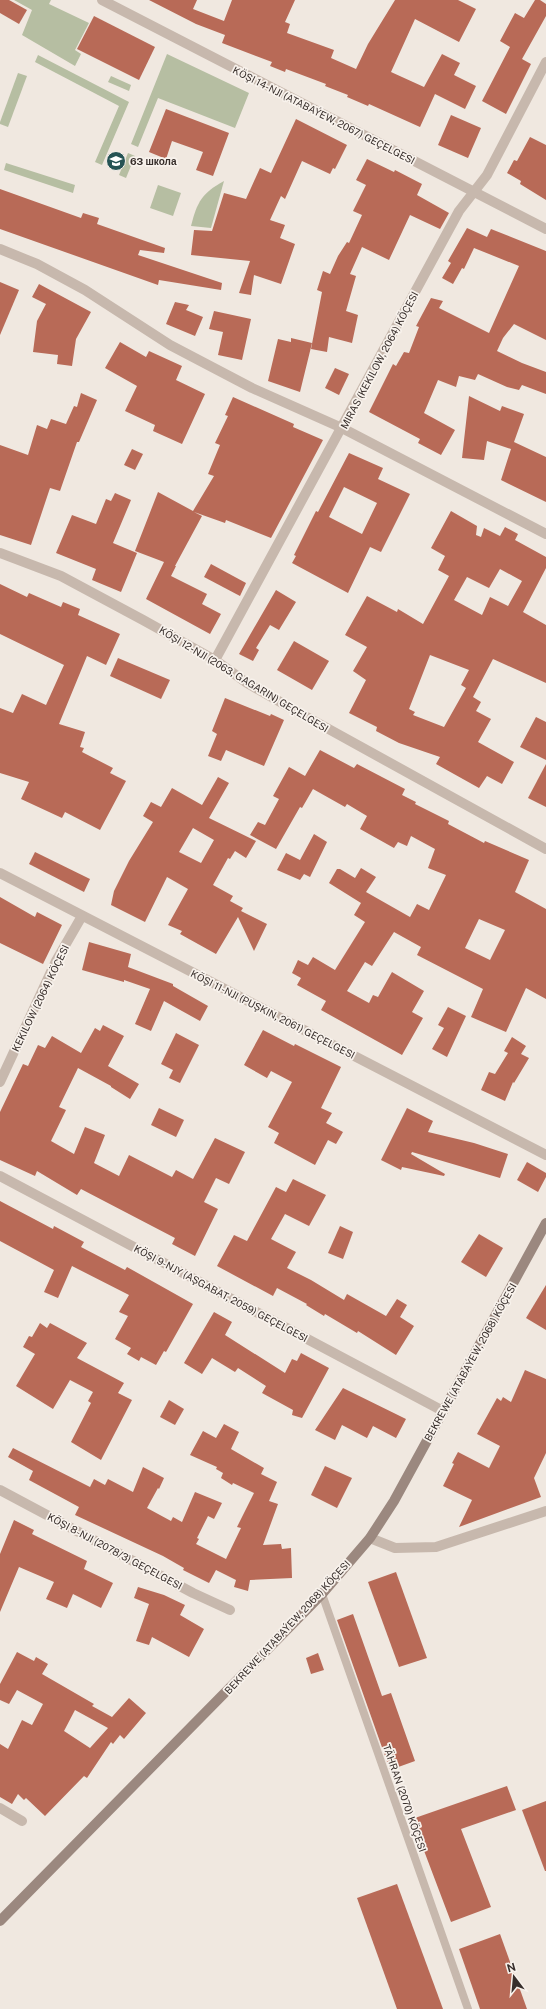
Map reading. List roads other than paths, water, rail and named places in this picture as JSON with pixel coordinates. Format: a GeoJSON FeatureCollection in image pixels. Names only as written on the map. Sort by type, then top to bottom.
{"type":"FeatureCollection","features":[{"type":"Feature","properties":{"kind":"main road","name":"BEKREWE (ATABAÝEW, 2068) KÖÇESI"},"geometry":{"type":"LineString","coordinates":[[0,1921],[322,1594],[370,1538],[394,1501],[546,1223]]}},
{"type":"Feature","properties":{"kind":"street","name":"KÖŞI 14-NJI (ATABAÝEW, 2067) GEÇELGESI"},"geometry":{"type":"LineString","coordinates":[[102,0],[546,229]]}},
{"type":"Feature","properties":{"kind":"street","name":"MIRAS (KEKILOW, 2064) KÖÇESI"},"geometry":{"type":"LineString","coordinates":[[215,660],[459,211],[487,175],[546,62]]}},
{"type":"Feature","properties":{"kind":"street"},"geometry":{"type":"LineString","coordinates":[[0,250],[37,264],[85,290],[170,345],[245,384],[342,428],[546,534]]}},
{"type":"Feature","properties":{"kind":"street","name":"KÖŞI 12-NJI (2063, GAGARIN) GEÇELGESI"},"geometry":{"type":"LineString","coordinates":[[0,553],[61,576],[215,660],[247,683],[296,711],[546,849]]}},
{"type":"Feature","properties":{"kind":"street","name":"KÖŞI 11-NJI (PUŞKIN, 2061) GEÇELGESI"},"geometry":{"type":"LineString","coordinates":[[0,873],[546,1155]]}},
{"type":"Feature","properties":{"kind":"street","name":"KEKILOW (2064) KÖÇESI"},"geometry":{"type":"LineString","coordinates":[[0,1082],[56,961],[82,916]]}},
{"type":"Feature","properties":{"kind":"street","name":"KÖŞI 9-NJY (AŞGABAT, 2059) GEÇELGESI"},"geometry":{"type":"LineString","coordinates":[[0,1176],[442,1411]]}},
{"type":"Feature","properties":{"kind":"street","name":"KÖŞI 8-NJI (2078/3) GEÇELGESI"},"geometry":{"type":"LineString","coordinates":[[0,1490],[193,1593],[230,1610]]}},
{"type":"Feature","properties":{"kind":"street"},"geometry":{"type":"LineString","coordinates":[[370,1538],[394,1548],[436,1547],[546,1511]]}},
{"type":"Feature","properties":{"kind":"street"},"geometry":{"type":"LineString","coordinates":[[0,1808],[22,1821]]}},
{"type":"Feature","properties":{"kind":"lane","name":"TÄHRAN (2070) KÖÇESI"},"geometry":{"type":"LineString","coordinates":[[322,1594],[468,2009]]}},
{"type":"Feature","properties":{"kind":"place","name":"63 школа"},"geometry":{"type":"Point","coordinates":[116,161]}}]}
